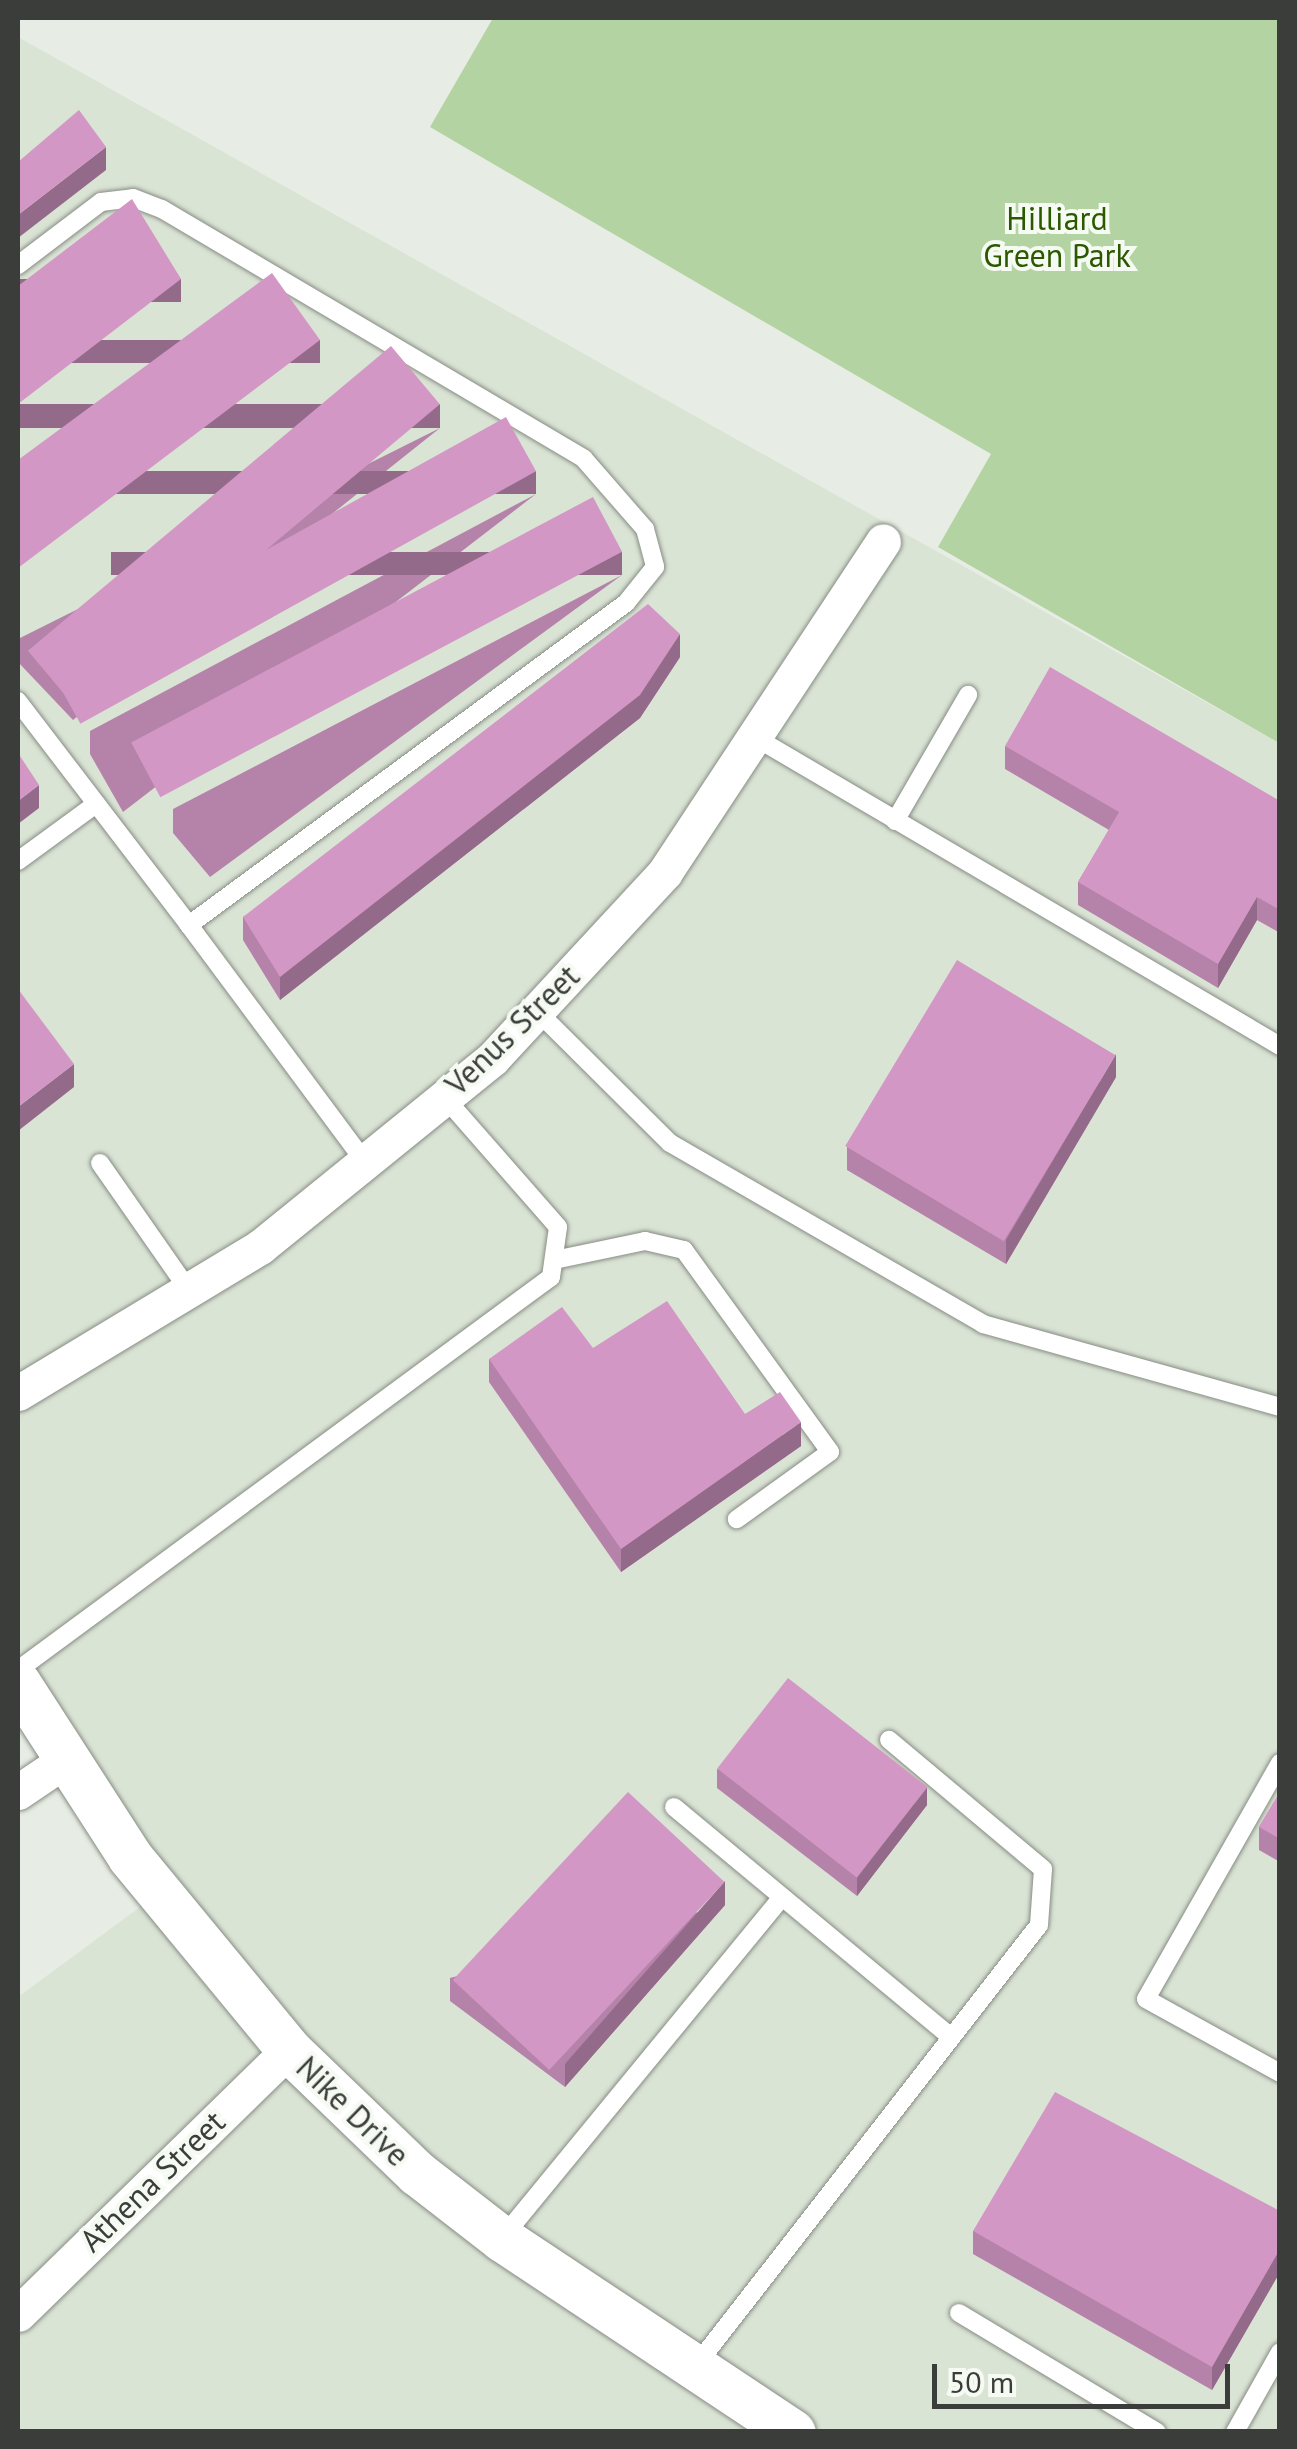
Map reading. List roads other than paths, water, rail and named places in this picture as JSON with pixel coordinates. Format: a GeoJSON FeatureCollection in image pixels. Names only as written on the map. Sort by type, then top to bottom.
{"type":"FeatureCollection","features":[{"type":"Feature","properties":{"kind":"street","name":"Venus Street"},"geometry":{"type":"LineString","coordinates":[[18,1393],[190,1292],[365,1162],[444,1097],[536,1012],[665,872],[758,739],[883,542]]}},
{"type":"Feature","properties":{"kind":"street","name":"Nike Drive"},"geometry":{"type":"LineString","coordinates":[[18,1682],[130,1857],[289,2050],[417,2173],[502,2239],[692,2371],[792,2432]]}},
{"type":"Feature","properties":{"kind":"street"},"geometry":{"type":"LineString","coordinates":[[18,1792],[66,1759]]}},
{"type":"Feature","properties":{"kind":"street","name":"Athena Street"},"geometry":{"type":"LineString","coordinates":[[18,2314],[289,2050]]}},
{"type":"Feature","properties":{"kind":"lane"},"geometry":{"type":"LineString","coordinates":[[18,265],[101,202],[134,198],[162,209],[584,460],[644,529],[655,567],[626,602],[189,925]]}},
{"type":"Feature","properties":{"kind":"lane"},"geometry":{"type":"LineString","coordinates":[[894,822],[968,695]]}},
{"type":"Feature","properties":{"kind":"lane"},"geometry":{"type":"LineString","coordinates":[[18,702],[365,1162]]}},
{"type":"Feature","properties":{"kind":"lane"},"geometry":{"type":"LineString","coordinates":[[758,739],[1280,1046]]}},
{"type":"Feature","properties":{"kind":"lane"},"geometry":{"type":"LineString","coordinates":[[18,861],[96,804]]}},
{"type":"Feature","properties":{"kind":"lane"},"geometry":{"type":"LineString","coordinates":[[536,1012],[670,1143],[983,1324],[1280,1407]]}},
{"type":"Feature","properties":{"kind":"lane"},"geometry":{"type":"LineString","coordinates":[[18,1670],[538,1292],[559,1259],[558,1227],[444,1097]]}},
{"type":"Feature","properties":{"kind":"lane"},"geometry":{"type":"LineString","coordinates":[[100,1163],[190,1292]]}},
{"type":"Feature","properties":{"kind":"lane"},"geometry":{"type":"LineString","coordinates":[[559,1259],[645,1241],[684,1250],[830,1452],[737,1519]]}},
{"type":"Feature","properties":{"kind":"lane"},"geometry":{"type":"LineString","coordinates":[[692,2371],[1040,1925],[1043,1869],[889,1740]]}},
{"type":"Feature","properties":{"kind":"lane"},"geometry":{"type":"LineString","coordinates":[[1280,1764],[1146,1998],[1280,2073]]}},
{"type":"Feature","properties":{"kind":"lane"},"geometry":{"type":"LineString","coordinates":[[674,1807],[952,2037]]}},
{"type":"Feature","properties":{"kind":"lane"},"geometry":{"type":"LineString","coordinates":[[502,2239],[782,1897]]}},
{"type":"Feature","properties":{"kind":"lane"},"geometry":{"type":"LineString","coordinates":[[958,2313],[1157,2432]]}},
{"type":"Feature","properties":{"kind":"lane"},"geometry":{"type":"LineString","coordinates":[[1235,2432],[1280,2352]]}},
{"type":"Feature","properties":{"kind":"park label","name":"Hilliard Green Park"},"geometry":{"type":"Point","coordinates":[1057,238]}}]}
